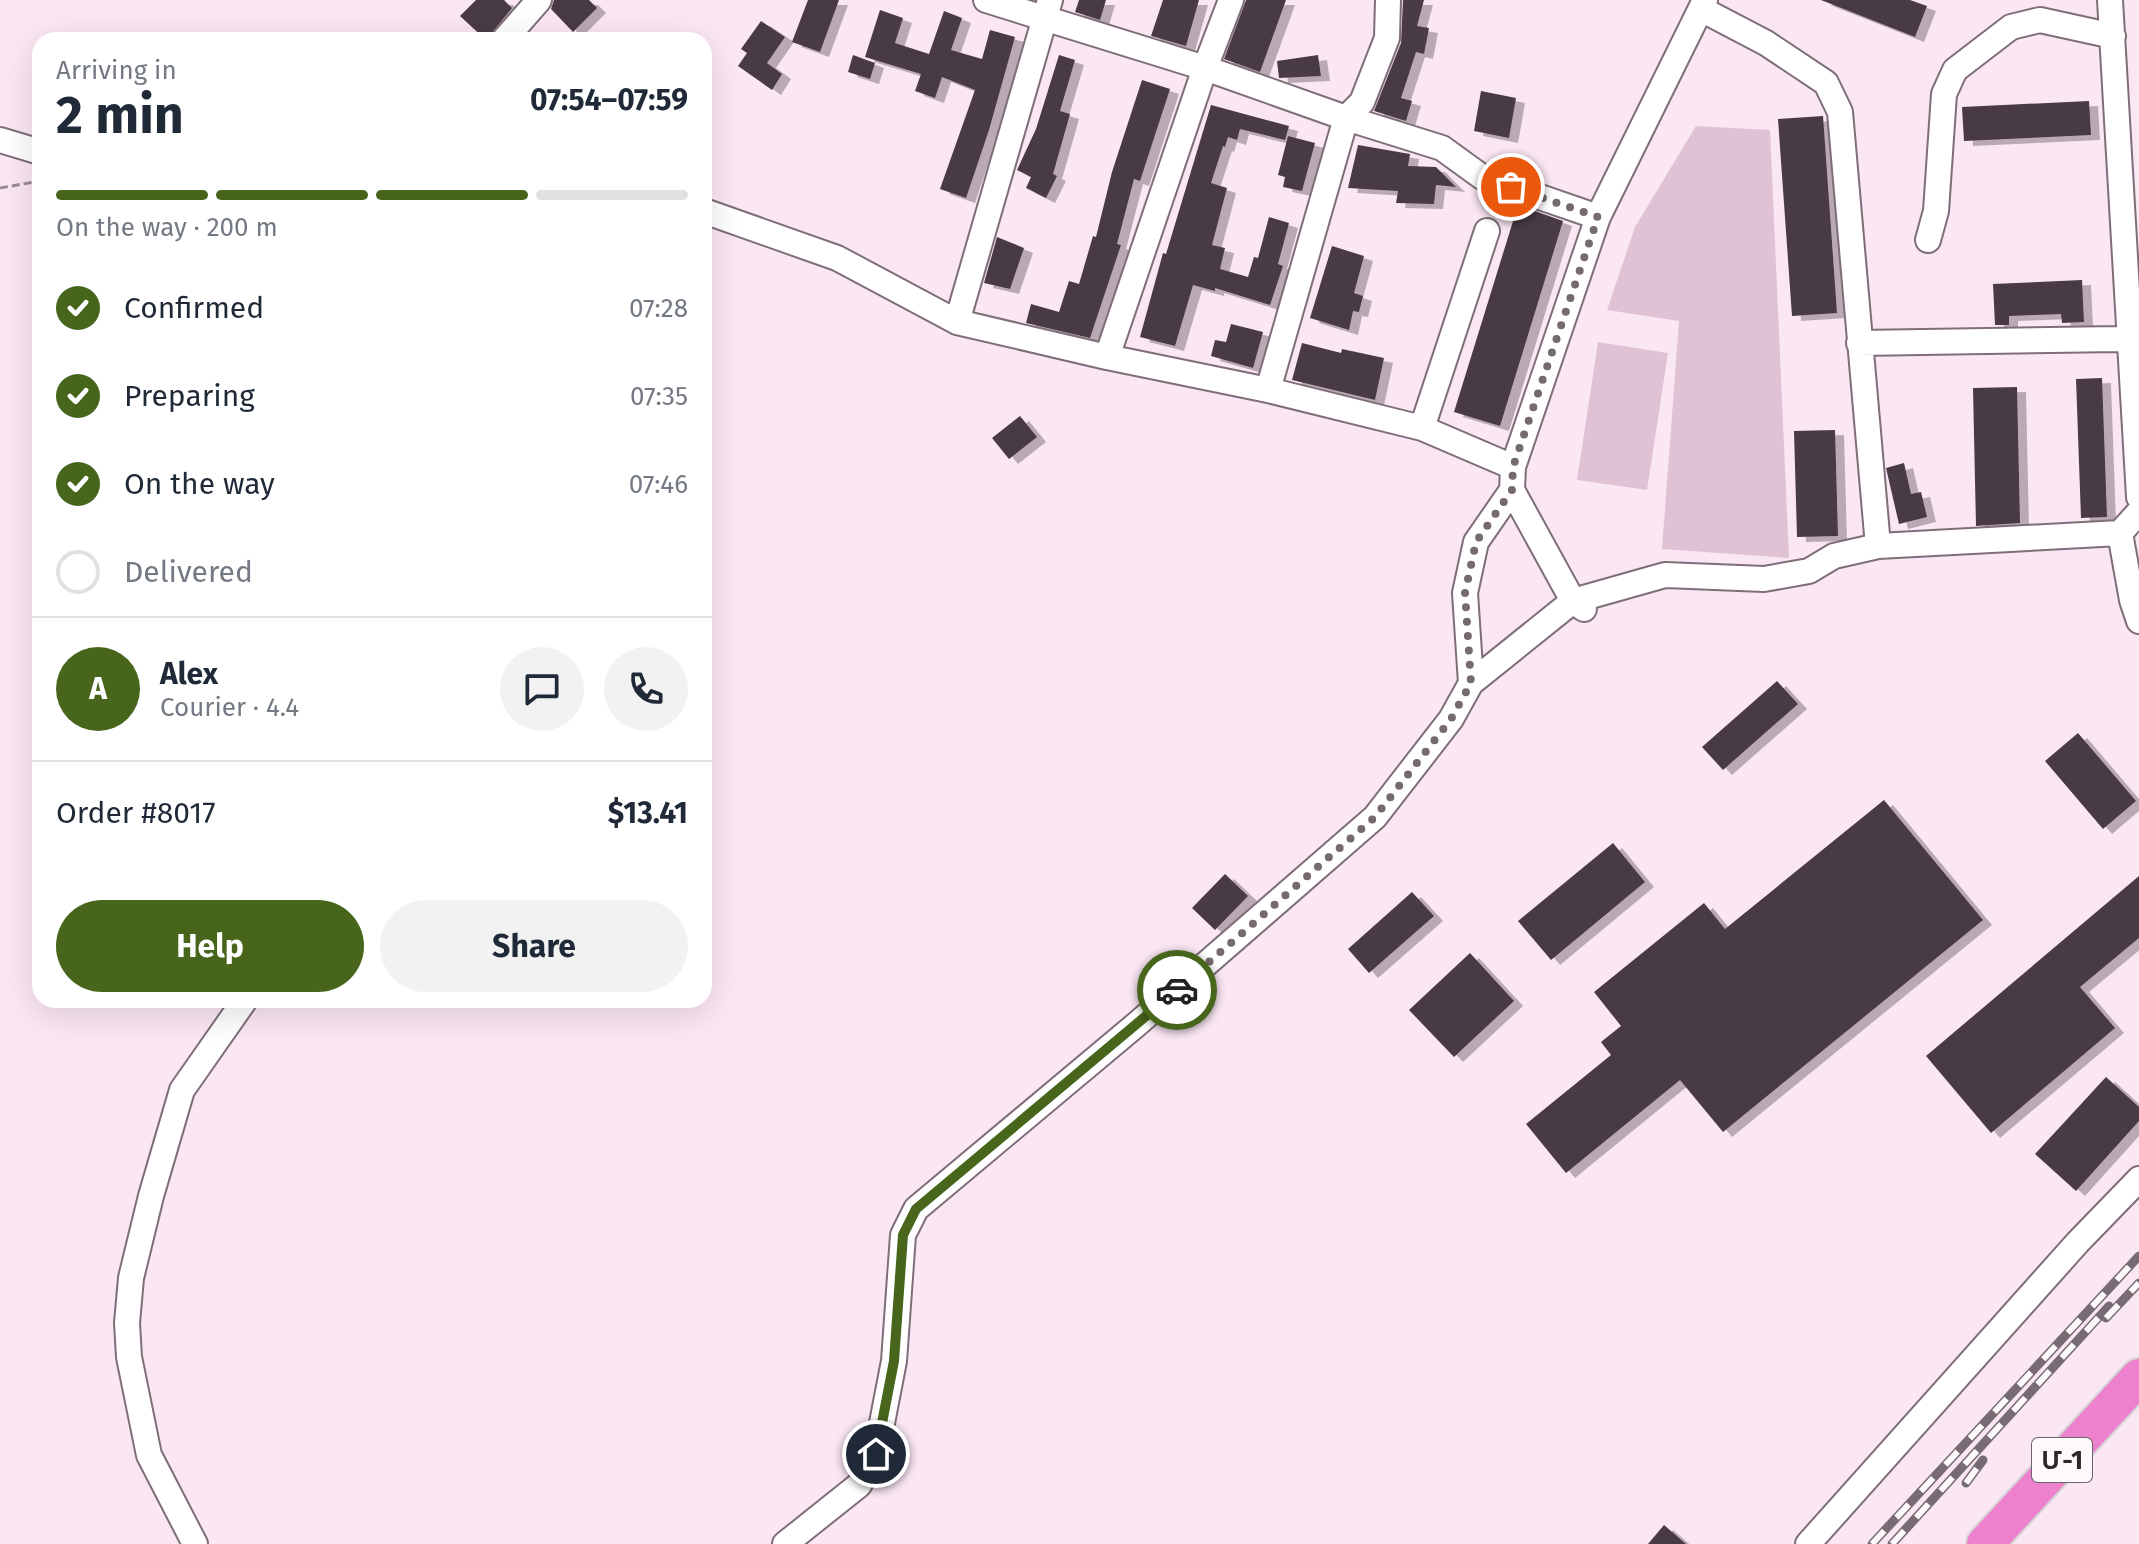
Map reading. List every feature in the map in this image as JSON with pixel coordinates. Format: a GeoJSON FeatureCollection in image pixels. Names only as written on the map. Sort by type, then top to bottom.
{"type":"FeatureCollection","features":[{"type":"Feature","properties":{"kind":"highway","name":"Մ-1"},"geometry":{"type":"LineString","coordinates":[[1985,1544],[2139,1377]]}},
{"type":"Feature","properties":{"kind":"street"},"geometry":{"type":"LineString","coordinates":[[511,32],[539,0]]}},
{"type":"Feature","properties":{"kind":"street"},"geometry":{"type":"LineString","coordinates":[[986,0],[1047,10],[1346,118],[1442,148],[1482,177],[1598,217]]}},
{"type":"Feature","properties":{"kind":"street"},"geometry":{"type":"LineString","coordinates":[[1107,357],[1231,0]]}},
{"type":"Feature","properties":{"kind":"street"},"geometry":{"type":"LineString","coordinates":[[1268,390],[1346,118],[1362,102],[1387,38],[1388,0]]}},
{"type":"Feature","properties":{"kind":"street"},"geometry":{"type":"LineString","coordinates":[[2110,0],[2135,345],[2139,497]]}},
{"type":"Feature","properties":{"kind":"street"},"geometry":{"type":"LineString","coordinates":[[1471,683],[1465,593],[1476,542],[1512,479],[1598,217],[1704,5],[1826,83],[1840,112],[1878,546]]}},
{"type":"Feature","properties":{"kind":"street"},"geometry":{"type":"LineString","coordinates":[[957,322],[1047,10]]}},
{"type":"Feature","properties":{"kind":"street"},"geometry":{"type":"LineString","coordinates":[[1928,240],[1936,211],[1944,94],[1955,70],[2011,27],[2040,20],[2113,36]]}},
{"type":"Feature","properties":{"kind":"street"},"geometry":{"type":"LineString","coordinates":[[0,140],[32,150]]}},
{"type":"Feature","properties":{"kind":"street"},"geometry":{"type":"LineString","coordinates":[[712,214],[837,258],[957,322],[1268,390],[1422,428],[1512,479],[1579,606]]}},
{"type":"Feature","properties":{"kind":"street"},"geometry":{"type":"LineString","coordinates":[[1422,428],[1487,231]]}},
{"type":"Feature","properties":{"kind":"street"},"geometry":{"type":"LineString","coordinates":[[1859,343],[2119,339],[2135,345]]}},
{"type":"Feature","properties":{"kind":"street"},"geometry":{"type":"LineString","coordinates":[[785,1544],[859,1485],[876,1454],[894,1361],[903,1235],[916,1209],[1137,1024],[1375,817],[1451,719],[1471,683],[1579,606],[1665,575],[1764,579],[1809,571],[1834,556],[1878,546],[2120,533],[2139,512]]}},
{"type":"Feature","properties":{"kind":"street"},"geometry":{"type":"LineString","coordinates":[[2120,533],[2132,600],[2139,621]]}},
{"type":"Feature","properties":{"kind":"street"},"geometry":{"type":"LineString","coordinates":[[195,1544],[149,1455],[129,1357],[127,1323],[135,1264],[182,1090],[239,1008]]}},
{"type":"Feature","properties":{"kind":"street"},"geometry":{"type":"LineString","coordinates":[[1808,1544],[2068,1253],[2139,1179]]}},
{"type":"Feature","properties":{"kind":"path"},"geometry":{"type":"LineString","coordinates":[[0,188],[32,182]]}},
{"type":"Feature","properties":{"kind":"shaded area"},"geometry":{"type":"Polygon","coordinates":[[[1696,126],[1770,130],[1789,558],[1662,549],[1679,321],[1607,310],[1635,227],[1696,126]]]}},
{"type":"Feature","properties":{"kind":"shaded area"},"geometry":{"type":"Polygon","coordinates":[[[1598,342],[1668,353],[1647,490],[1577,480],[1598,342]]]}},
{"type":"Feature","properties":{"kind":"building"},"geometry":{"type":"Polygon","coordinates":[[[476,0],[504,0],[512,8],[492,32],[477,32],[460,16],[476,0]]]}},
{"type":"Feature","properties":{"kind":"building"},"geometry":{"type":"Polygon","coordinates":[[[554,0],[589,0],[597,8],[573,32],[551,9],[554,0]]]}},
{"type":"Feature","properties":{"kind":"building"},"geometry":{"type":"Polygon","coordinates":[[[808,0],[839,0],[820,52],[792,42],[808,0]]]}},
{"type":"Feature","properties":{"kind":"building"},"geometry":{"type":"Polygon","coordinates":[[[1079,0],[1106,0],[1100,20],[1075,12],[1079,0]]]}},
{"type":"Feature","properties":{"kind":"building"},"geometry":{"type":"Polygon","coordinates":[[[1163,0],[1199,0],[1186,46],[1151,36],[1163,0]]]}},
{"type":"Feature","properties":{"kind":"building"},"geometry":{"type":"Polygon","coordinates":[[[1246,0],[1286,0],[1260,72],[1224,59],[1246,0]]]}},
{"type":"Feature","properties":{"kind":"building"},"geometry":{"type":"Polygon","coordinates":[[[1403,0],[1424,0],[1417,26],[1429,28],[1424,54],[1416,52],[1401,98],[1412,101],[1406,121],[1374,111],[1401,43],[1403,0]]]}},
{"type":"Feature","properties":{"kind":"building"},"geometry":{"type":"Polygon","coordinates":[[[1821,0],[1910,0],[1927,6],[1915,37],[1821,0]]]}},
{"type":"Feature","properties":{"kind":"building"},"geometry":{"type":"Polygon","coordinates":[[[880,10],[903,18],[895,43],[929,54],[944,11],[962,18],[951,50],[982,59],[990,30],[1015,37],[966,198],[940,189],[975,90],[942,77],[935,98],[915,91],[921,74],[865,57],[880,10]]]}},
{"type":"Feature","properties":{"kind":"building"},"geometry":{"type":"Polygon","coordinates":[[[761,21],[785,37],[767,63],[782,74],[772,90],[738,66],[747,53],[741,49],[761,21]]]}},
{"type":"Feature","properties":{"kind":"building"},"geometry":{"type":"Polygon","coordinates":[[[853,55],[875,63],[870,79],[848,72],[853,55]]]}},
{"type":"Feature","properties":{"kind":"building"},"geometry":{"type":"Polygon","coordinates":[[[1059,55],[1075,60],[1060,111],[1070,114],[1053,174],[1057,176],[1046,198],[1026,188],[1031,177],[1017,170],[1036,129],[1059,55]]]}},
{"type":"Feature","properties":{"kind":"building"},"geometry":{"type":"Polygon","coordinates":[[[1318,55],[1321,76],[1279,78],[1277,61],[1318,55]]]}},
{"type":"Feature","properties":{"kind":"building"},"geometry":{"type":"Polygon","coordinates":[[[1142,80],[1170,89],[1140,181],[1134,179],[1117,244],[1121,245],[1090,338],[1026,323],[1031,304],[1059,312],[1069,281],[1079,284],[1142,80]]]}},
{"type":"Feature","properties":{"kind":"building"},"geometry":{"type":"Polygon","coordinates":[[[1481,91],[1516,98],[1509,138],[1474,131],[1481,91]]]}},
{"type":"Feature","properties":{"kind":"building"},"geometry":{"type":"Polygon","coordinates":[[[2089,101],[2091,135],[1964,141],[1962,107],[2089,101]]]}},
{"type":"Feature","properties":{"kind":"building"},"geometry":{"type":"Polygon","coordinates":[[[1211,105],[1289,126],[1285,140],[1240,129],[1237,140],[1228,137],[1211,183],[1227,188],[1212,245],[1225,248],[1220,269],[1248,277],[1254,257],[1258,258],[1269,217],[1289,223],[1278,264],[1283,266],[1270,305],[1215,288],[1215,291],[1193,285],[1175,346],[1140,337],[1163,253],[1166,254],[1211,105]]]}},
{"type":"Feature","properties":{"kind":"building"},"geometry":{"type":"Polygon","coordinates":[[[1823,116],[1837,313],[1792,316],[1778,119],[1823,116]]]}},
{"type":"Feature","properties":{"kind":"building"},"geometry":{"type":"Polygon","coordinates":[[[1288,136],[1315,143],[1302,191],[1283,187],[1285,177],[1278,175],[1288,136]]]}},
{"type":"Feature","properties":{"kind":"building"},"geometry":{"type":"Polygon","coordinates":[[[1358,145],[1410,154],[1408,166],[1436,167],[1456,187],[1436,185],[1434,204],[1396,203],[1398,191],[1348,188],[1358,145]]]}},
{"type":"Feature","properties":{"kind":"building"},"geometry":{"type":"Polygon","coordinates":[[[1518,205],[1563,221],[1500,426],[1454,412],[1518,205]]]}},
{"type":"Feature","properties":{"kind":"building"},"geometry":{"type":"Polygon","coordinates":[[[997,237],[1024,248],[1010,289],[984,283],[997,237]]]}},
{"type":"Feature","properties":{"kind":"building"},"geometry":{"type":"Polygon","coordinates":[[[1332,246],[1364,256],[1354,293],[1363,296],[1359,312],[1353,311],[1349,330],[1310,318],[1332,246]]]}},
{"type":"Feature","properties":{"kind":"building"},"geometry":{"type":"Polygon","coordinates":[[[2082,280],[2084,322],[2062,323],[2061,314],[2009,316],[2009,325],[1995,325],[1993,284],[2082,280]]]}},
{"type":"Feature","properties":{"kind":"building"},"geometry":{"type":"Polygon","coordinates":[[[1231,324],[1263,332],[1253,368],[1211,356],[1215,340],[1226,342],[1231,324]]]}},
{"type":"Feature","properties":{"kind":"building"},"geometry":{"type":"Polygon","coordinates":[[[1302,343],[1341,353],[1342,349],[1384,358],[1375,400],[1292,380],[1302,343]]]}},
{"type":"Feature","properties":{"kind":"building"},"geometry":{"type":"Polygon","coordinates":[[[2102,378],[2107,517],[2081,518],[2076,379],[2102,378]]]}},
{"type":"Feature","properties":{"kind":"building"},"geometry":{"type":"Polygon","coordinates":[[[2017,387],[2020,523],[1976,526],[1973,388],[2017,387]]]}},
{"type":"Feature","properties":{"kind":"building"},"geometry":{"type":"Polygon","coordinates":[[[1020,416],[1037,437],[1009,459],[992,438],[1020,416]]]}},
{"type":"Feature","properties":{"kind":"building"},"geometry":{"type":"Polygon","coordinates":[[[1835,430],[1838,536],[1797,537],[1794,431],[1835,430]]]}},
{"type":"Feature","properties":{"kind":"building"},"geometry":{"type":"Polygon","coordinates":[[[1904,463],[1911,494],[1921,492],[1927,517],[1899,524],[1886,468],[1904,463]]]}},
{"type":"Feature","properties":{"kind":"building"},"geometry":{"type":"Polygon","coordinates":[[[1777,681],[1798,704],[1723,770],[1702,747],[1777,681]]]}},
{"type":"Feature","properties":{"kind":"building"},"geometry":{"type":"Polygon","coordinates":[[[2078,733],[2136,801],[2103,829],[2045,761],[2078,733]]]}},
{"type":"Feature","properties":{"kind":"building"},"geometry":{"type":"Polygon","coordinates":[[[1884,800],[1983,920],[1723,1132],[1680,1080],[1566,1173],[1526,1124],[1611,1055],[1601,1042],[1621,1026],[1594,992],[1704,903],[1725,929],[1884,800]]]}},
{"type":"Feature","properties":{"kind":"building"},"geometry":{"type":"Polygon","coordinates":[[[1613,843],[1645,882],[1551,960],[1518,921],[1613,843]]]}},
{"type":"Feature","properties":{"kind":"building"},"geometry":{"type":"Polygon","coordinates":[[[1225,874],[1248,896],[1215,930],[1192,908],[1225,874]]]}},
{"type":"Feature","properties":{"kind":"building"},"geometry":{"type":"Polygon","coordinates":[[[2139,876],[2139,938],[2080,987],[2115,1028],[1991,1133],[1926,1056],[2139,876]]]}},
{"type":"Feature","properties":{"kind":"building"},"geometry":{"type":"Polygon","coordinates":[[[1412,892],[1434,916],[1369,973],[1348,949],[1412,892]]]}},
{"type":"Feature","properties":{"kind":"building"},"geometry":{"type":"Polygon","coordinates":[[[1470,953],[1514,1001],[1454,1057],[1409,1010],[1470,953]]]}},
{"type":"Feature","properties":{"kind":"building"},"geometry":{"type":"Polygon","coordinates":[[[2106,1077],[2139,1107],[2139,1121],[2076,1191],[2035,1154],[2106,1077]]]}},
{"type":"Feature","properties":{"kind":"building"},"geometry":{"type":"Polygon","coordinates":[[[1664,1525],[1686,1544],[1648,1544],[1664,1525]]]}},
{"type":"Feature","properties":{"kind":"railway"},"geometry":{"type":"LineString","coordinates":[[1872,1544],[2139,1256]]}},
{"type":"Feature","properties":{"kind":"railway"},"geometry":{"type":"LineString","coordinates":[[2106,1318],[2139,1283]]}},
{"type":"Feature","properties":{"kind":"railway"},"geometry":{"type":"LineString","coordinates":[[1892,1544],[2109,1306]]}},
{"type":"Feature","properties":{"kind":"railway"},"geometry":{"type":"LineString","coordinates":[[1966,1483],[1983,1460]]}},
{"type":"Feature","properties":{"kind":"way so far"},"geometry":{"type":"LineString","coordinates":[[1177,990],[1375,817],[1451,719],[1471,683],[1465,593],[1476,542],[1512,490],[1513,467],[1598,217],[1511,187]]}},
{"type":"Feature","properties":{"kind":"route"},"geometry":{"type":"LineString","coordinates":[[876,1454],[894,1361],[903,1235],[916,1209],[1177,990]]}}]}
